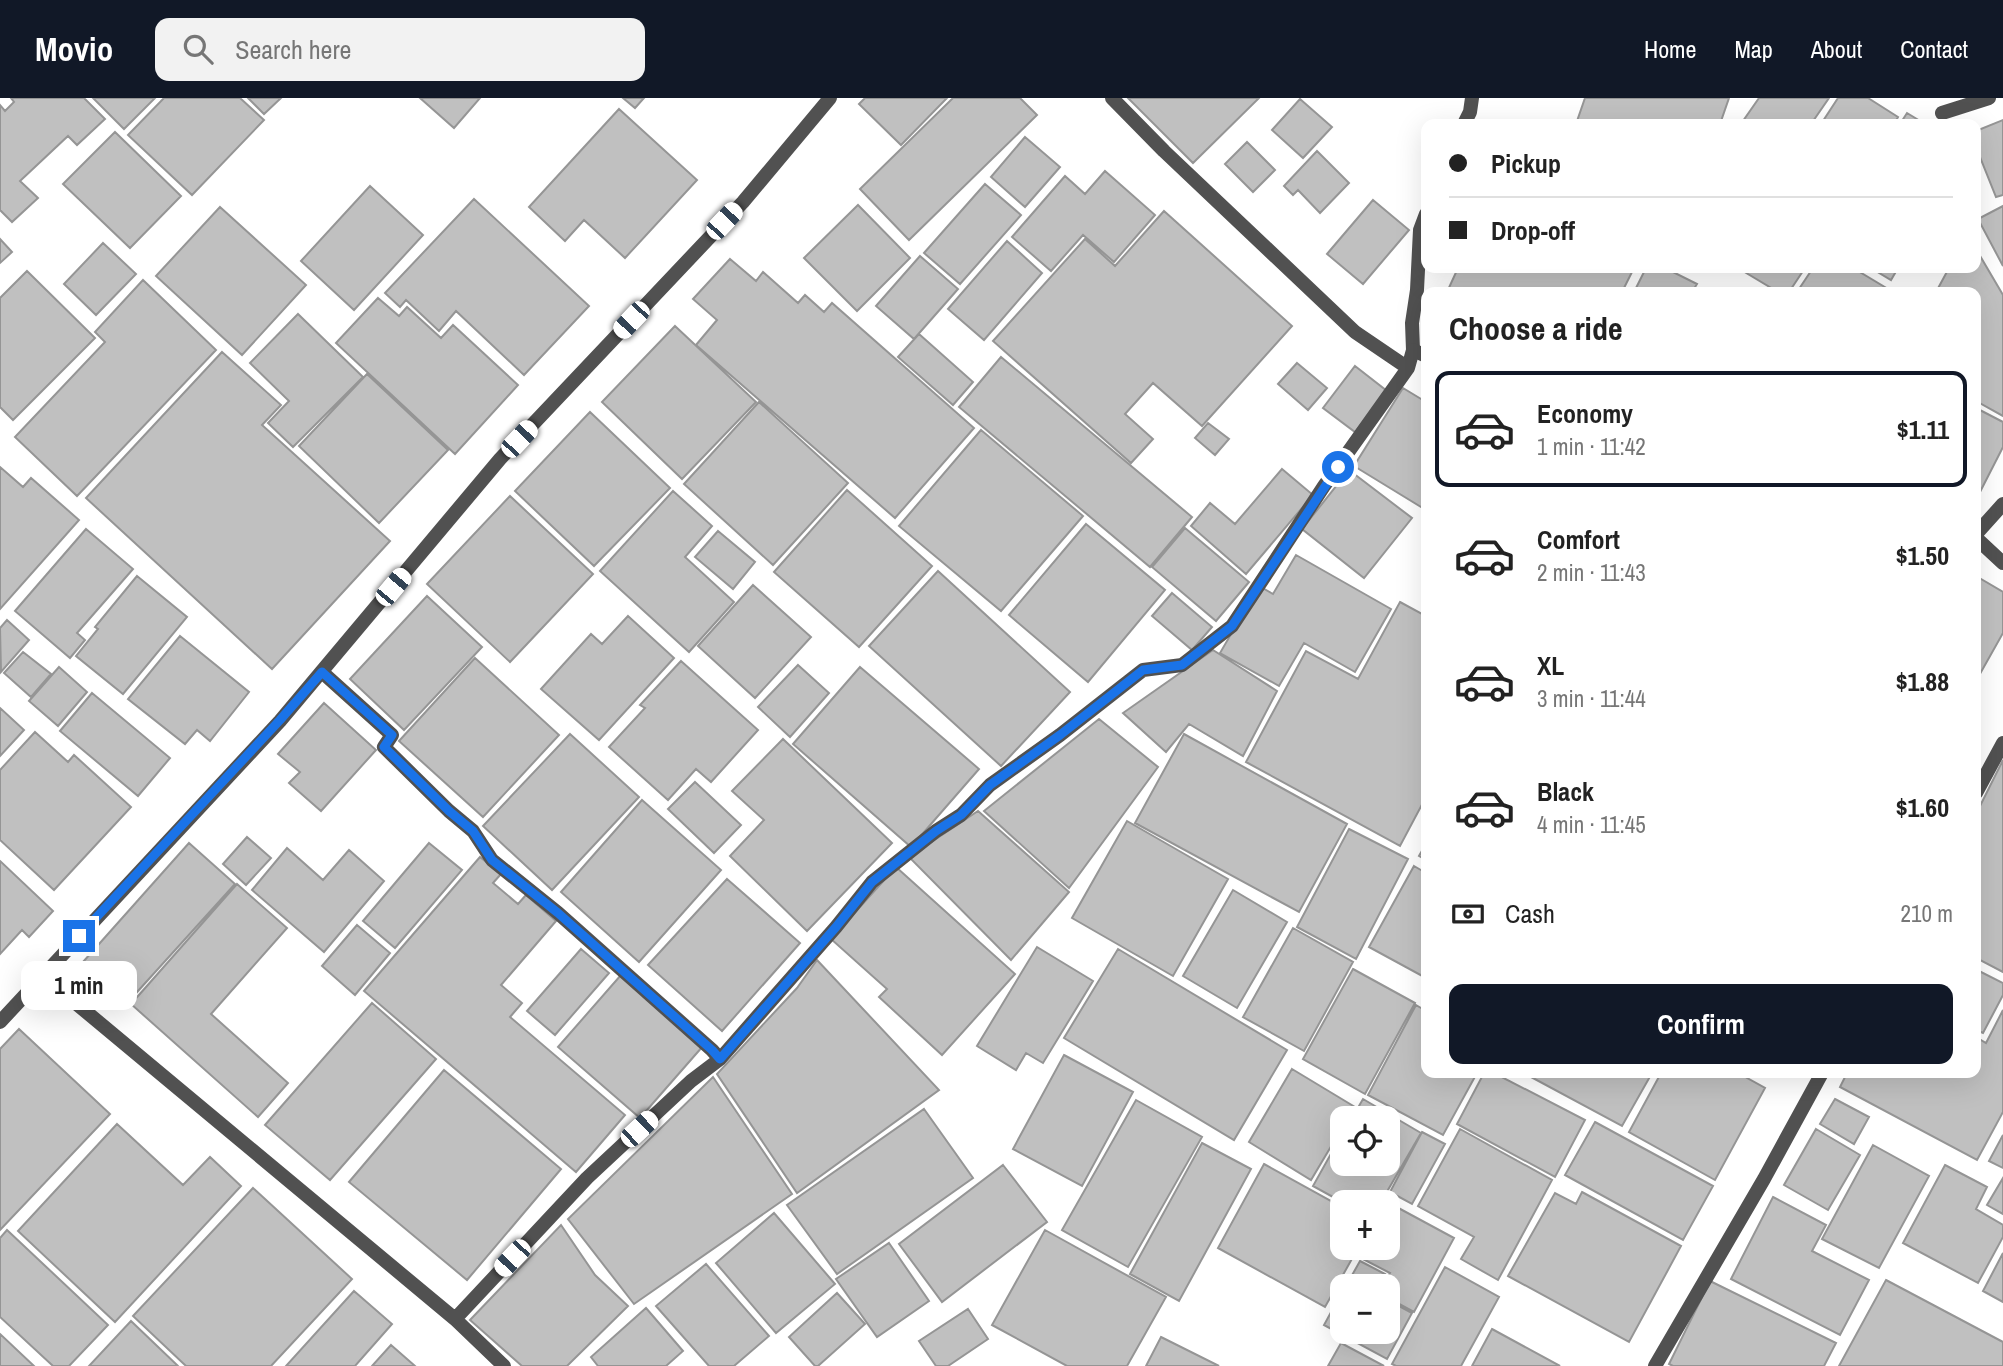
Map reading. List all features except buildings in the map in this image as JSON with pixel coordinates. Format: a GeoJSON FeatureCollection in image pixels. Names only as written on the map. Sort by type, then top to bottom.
{"type":"FeatureCollection","features":[{"type":"Feature","properties":{"kind":"street"},"geometry":{"type":"LineString","coordinates":[[0,1022],[280,720],[500,459],[743,202],[830,98]]}},
{"type":"Feature","properties":{"kind":"street"},"geometry":{"type":"LineString","coordinates":[[1112,98],[1355,332],[1408,368]]}},
{"type":"Feature","properties":{"kind":"street"},"geometry":{"type":"LineString","coordinates":[[1466,119],[1472,98]]}},
{"type":"Feature","properties":{"kind":"street"},"geometry":{"type":"LineString","coordinates":[[1942,113],[1989,98]]}},
{"type":"Feature","properties":{"kind":"street"},"geometry":{"type":"LineString","coordinates":[[455,1319],[587,1178],[691,1081],[720,1059],[872,882],[936,831],[961,815],[990,785],[1143,670],[1182,665],[1232,626],[1324,486],[1420,353],[1412,323],[1421,227]]}},
{"type":"Feature","properties":{"kind":"street"},"geometry":{"type":"LineString","coordinates":[[1981,530],[2003,504]]}},
{"type":"Feature","properties":{"kind":"street"},"geometry":{"type":"LineString","coordinates":[[1981,541],[2003,564]]}},
{"type":"Feature","properties":{"kind":"street"},"geometry":{"type":"LineString","coordinates":[[322,672],[392,735],[384,747],[473,831],[492,860],[558,913],[720,1059]]}},
{"type":"Feature","properties":{"kind":"street"},"geometry":{"type":"LineString","coordinates":[[1981,784],[2003,743]]}},
{"type":"Feature","properties":{"kind":"street"},"geometry":{"type":"LineString","coordinates":[[42,975],[455,1319],[504,1366]]}},
{"type":"Feature","properties":{"kind":"street"},"geometry":{"type":"LineString","coordinates":[[1654,1366],[1764,1179],[1819,1078]]}},
{"type":"Feature","properties":{"kind":"route"},"geometry":{"type":"LineString","coordinates":[[79,936],[322,672],[392,735],[384,747],[473,831],[492,860],[558,913],[720,1059],[872,882],[936,831],[961,815],[990,785],[1143,670],[1182,665],[1232,626],[1338,467]]}}]}
